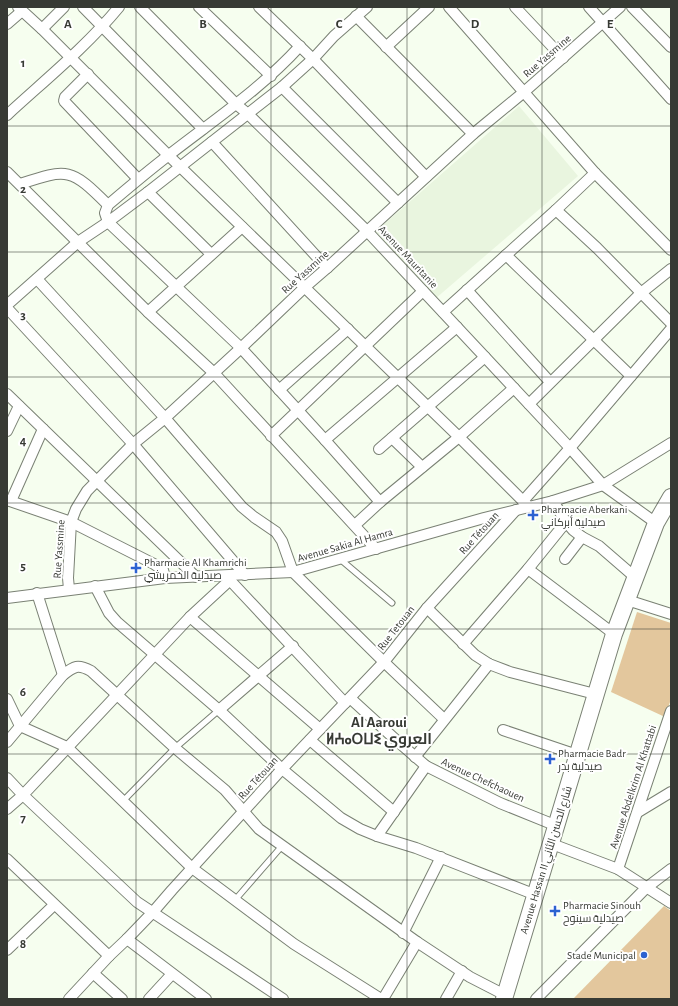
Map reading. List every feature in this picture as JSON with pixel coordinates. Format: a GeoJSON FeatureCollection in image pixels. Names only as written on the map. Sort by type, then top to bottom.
{"type":"FeatureCollection","features":[{"type":"Feature","properties":{"kind":"main road","name":"Avenue Hassan II شارع الحسن الثاني"},"geometry":{"type":"LineString","coordinates":[[504,997],[552,844],[595,694],[614,634],[656,523],[671,498]]}},
{"type":"Feature","properties":{"kind":"street"},"geometry":{"type":"LineString","coordinates":[[42,29],[64,7]]}},
{"type":"Feature","properties":{"kind":"street"},"geometry":{"type":"LineString","coordinates":[[82,7],[203,129]]}},
{"type":"Feature","properties":{"kind":"street"},"geometry":{"type":"LineString","coordinates":[[7,115],[71,57],[102,27],[119,7]]}},
{"type":"Feature","properties":{"kind":"street","name":"Avenue Mauritanie"},"geometry":{"type":"LineString","coordinates":[[140,7],[236,104],[367,231],[604,485],[656,523]]}},
{"type":"Feature","properties":{"kind":"street"},"geometry":{"type":"LineString","coordinates":[[200,7],[271,76]]}},
{"type":"Feature","properties":{"kind":"street"},"geometry":{"type":"LineString","coordinates":[[259,7],[313,58],[426,177]]}},
{"type":"Feature","properties":{"kind":"street"},"geometry":{"type":"LineString","coordinates":[[7,305],[78,242],[148,192],[282,87],[334,36],[367,7]]}},
{"type":"Feature","properties":{"kind":"street"},"geometry":{"type":"LineString","coordinates":[[386,47],[429,7]]}},
{"type":"Feature","properties":{"kind":"street"},"geometry":{"type":"LineString","coordinates":[[449,7],[595,173],[671,250]]}},
{"type":"Feature","properties":{"kind":"street"},"geometry":{"type":"LineString","coordinates":[[515,7],[563,58]]}},
{"type":"Feature","properties":{"kind":"street"},"geometry":{"type":"LineString","coordinates":[[589,7],[671,99]]}},
{"type":"Feature","properties":{"kind":"street","name":"Rue Yassmine"},"geometry":{"type":"LineString","coordinates":[[69,589],[68,578],[71,522],[81,500],[96,481],[133,444],[165,418],[305,287],[473,134],[524,92],[620,7]]}},
{"type":"Feature","properties":{"kind":"street"},"geometry":{"type":"LineString","coordinates":[[632,7],[671,46]]}},
{"type":"Feature","properties":{"kind":"street"},"geometry":{"type":"LineString","coordinates":[[7,24],[20,9],[42,29],[168,155],[459,437],[523,505]]}},
{"type":"Feature","properties":{"kind":"street"},"geometry":{"type":"LineString","coordinates":[[356,16],[473,134]]}},
{"type":"Feature","properties":{"kind":"street"},"geometry":{"type":"LineString","coordinates":[[300,46],[271,76],[168,155],[108,204],[105,213],[108,222],[241,348],[380,502]]}},
{"type":"Feature","properties":{"kind":"street"},"geometry":{"type":"LineString","coordinates":[[88,74],[65,97],[64,101],[138,179]]}},
{"type":"Feature","properties":{"kind":"street"},"geometry":{"type":"LineString","coordinates":[[282,87],[398,203]]}},
{"type":"Feature","properties":{"kind":"street"},"geometry":{"type":"LineString","coordinates":[[212,142],[327,268]]}},
{"type":"Feature","properties":{"kind":"street"},"geometry":{"type":"LineString","coordinates":[[7,172],[148,312],[214,373],[376,549]]}},
{"type":"Feature","properties":{"kind":"street"},"geometry":{"type":"LineString","coordinates":[[443,312],[595,173]]}},
{"type":"Feature","properties":{"kind":"street"},"geometry":{"type":"LineString","coordinates":[[20,184],[55,174],[71,175],[86,183],[108,204]]}},
{"type":"Feature","properties":{"kind":"street"},"geometry":{"type":"LineString","coordinates":[[148,192],[212,254]]}},
{"type":"Feature","properties":{"kind":"street"},"geometry":{"type":"LineString","coordinates":[[556,210],[671,324]]}},
{"type":"Feature","properties":{"kind":"street"},"geometry":{"type":"LineString","coordinates":[[148,312],[242,227]]}},
{"type":"Feature","properties":{"kind":"street"},"geometry":{"type":"LineString","coordinates":[[506,255],[631,376]]}},
{"type":"Feature","properties":{"kind":"street"},"geometry":{"type":"LineString","coordinates":[[529,404],[641,293],[671,269]]}},
{"type":"Feature","properties":{"kind":"street"},"geometry":{"type":"LineString","coordinates":[[37,279],[165,418],[242,507],[276,532],[282,541],[294,572],[384,662],[444,719]]}},
{"type":"Feature","properties":{"kind":"street"},"geometry":{"type":"LineString","coordinates":[[467,290],[550,382]]}},
{"type":"Feature","properties":{"kind":"street"},"geometry":{"type":"LineString","coordinates":[[271,436],[423,291]]}},
{"type":"Feature","properties":{"kind":"street"},"geometry":{"type":"LineString","coordinates":[[7,308],[133,444],[246,575]]}},
{"type":"Feature","properties":{"kind":"street"},"geometry":{"type":"LineString","coordinates":[[325,440],[457,327]]}},
{"type":"Feature","properties":{"kind":"street"},"geometry":{"type":"LineString","coordinates":[[279,390],[348,329]]}},
{"type":"Feature","properties":{"kind":"street","name":"Rue Tétouan"},"geometry":{"type":"LineString","coordinates":[[427,608],[523,505],[671,329]]}},
{"type":"Feature","properties":{"kind":"street"},"geometry":{"type":"LineString","coordinates":[[379,449],[485,357]]}},
{"type":"Feature","properties":{"kind":"street"},"geometry":{"type":"LineString","coordinates":[[355,526],[380,502],[459,437],[514,388]]}},
{"type":"Feature","properties":{"kind":"street"},"geometry":{"type":"LineString","coordinates":[[7,394],[196,577]]}},
{"type":"Feature","properties":{"kind":"street"},"geometry":{"type":"LineString","coordinates":[[7,431],[19,406]]}},
{"type":"Feature","properties":{"kind":"street"},"geometry":{"type":"LineString","coordinates":[[43,429],[9,501],[71,522],[154,564],[163,570],[165,578]]}},
{"type":"Feature","properties":{"kind":"street"},"geometry":{"type":"LineString","coordinates":[[392,438],[422,467]]}},
{"type":"Feature","properties":{"kind":"street","name":"Avenue Sakia Al Hamra"},"geometry":{"type":"LineString","coordinates":[[7,598],[165,578],[228,577],[294,572],[523,505],[553,501],[604,485],[671,443]]}},
{"type":"Feature","properties":{"kind":"street"},"geometry":{"type":"LineString","coordinates":[[553,501],[566,522],[573,530],[582,537],[599,546],[636,578]]}},
{"type":"Feature","properties":{"kind":"street"},"geometry":{"type":"LineString","coordinates":[[463,644],[528,569],[566,522]]}},
{"type":"Feature","properties":{"kind":"street"},"geometry":{"type":"LineString","coordinates":[[565,559],[582,537]]}},
{"type":"Feature","properties":{"kind":"street"},"geometry":{"type":"LineString","coordinates":[[528,569],[614,634]]}},
{"type":"Feature","properties":{"kind":"street"},"geometry":{"type":"LineString","coordinates":[[7,809],[23,795],[228,577]]}},
{"type":"Feature","properties":{"kind":"street","name":"Avenue Chefchaouen"},"geometry":{"type":"LineString","coordinates":[[228,577],[293,646],[348,700],[426,766],[500,803],[557,826]]}},
{"type":"Feature","properties":{"kind":"street"},"geometry":{"type":"LineString","coordinates":[[95,586],[108,613],[117,622],[219,710],[282,769],[341,818],[360,829],[377,836],[416,848],[536,895]]}},
{"type":"Feature","properties":{"kind":"street"},"geometry":{"type":"LineString","coordinates":[[37,593],[63,675]]}},
{"type":"Feature","properties":{"kind":"street"},"geometry":{"type":"LineString","coordinates":[[627,600],[671,614]]}},
{"type":"Feature","properties":{"kind":"street"},"geometry":{"type":"LineString","coordinates":[[427,608],[475,655],[489,664],[510,672],[595,694]]}},
{"type":"Feature","properties":{"kind":"street","name":"Rue Tetouan"},"geometry":{"type":"LineString","coordinates":[[384,662],[427,608]]}},
{"type":"Feature","properties":{"kind":"street"},"geometry":{"type":"LineString","coordinates":[[190,617],[320,729]]}},
{"type":"Feature","properties":{"kind":"street"},"geometry":{"type":"LineString","coordinates":[[219,710],[293,646]]}},
{"type":"Feature","properties":{"kind":"street","name":"Rue Tétouan"},"geometry":{"type":"LineString","coordinates":[[69,999],[109,956],[154,912],[282,769],[384,662]]}},
{"type":"Feature","properties":{"kind":"street"},"geometry":{"type":"LineString","coordinates":[[415,756],[489,664]]}},
{"type":"Feature","properties":{"kind":"street"},"geometry":{"type":"LineString","coordinates":[[7,742],[63,675],[78,666],[83,667],[90,671],[224,790],[259,829],[417,942],[504,997]]}},
{"type":"Feature","properties":{"kind":"street"},"geometry":{"type":"LineString","coordinates":[[7,699],[20,726],[67,747],[192,868],[294,944],[382,999],[417,942]]}},
{"type":"Feature","properties":{"kind":"street","name":"Avenue Abdelkrim Al Khattabi"},"geometry":{"type":"LineString","coordinates":[[618,869],[671,711]]}},
{"type":"Feature","properties":{"kind":"street"},"geometry":{"type":"LineString","coordinates":[[503,730],[577,755]]}},
{"type":"Feature","properties":{"kind":"street"},"geometry":{"type":"LineString","coordinates":[[310,740],[394,812]]}},
{"type":"Feature","properties":{"kind":"street"},"geometry":{"type":"LineString","coordinates":[[377,836],[426,766]]}},
{"type":"Feature","properties":{"kind":"street"},"geometry":{"type":"LineString","coordinates":[[7,778],[114,882],[137,902],[283,999]]}},
{"type":"Feature","properties":{"kind":"street"},"geometry":{"type":"LineString","coordinates":[[638,812],[671,792]]}},
{"type":"Feature","properties":{"kind":"street"},"geometry":{"type":"LineString","coordinates":[[552,844],[618,869],[671,904]]}},
{"type":"Feature","properties":{"kind":"street"},"geometry":{"type":"LineString","coordinates":[[403,932],[440,857]]}},
{"type":"Feature","properties":{"kind":"street"},"geometry":{"type":"LineString","coordinates":[[7,860],[109,956]]}},
{"type":"Feature","properties":{"kind":"street"},"geometry":{"type":"LineString","coordinates":[[536,999],[646,888],[671,869]]}},
{"type":"Feature","properties":{"kind":"street"},"geometry":{"type":"LineString","coordinates":[[7,950],[54,905]]}},
{"type":"Feature","properties":{"kind":"street"},"geometry":{"type":"LineString","coordinates":[[127,939],[206,999]]}},
{"type":"Feature","properties":{"kind":"street"},"geometry":{"type":"LineString","coordinates":[[446,999],[462,971]]}},
{"type":"Feature","properties":{"kind":"street"},"geometry":{"type":"LineString","coordinates":[[94,973],[122,999]]}},
{"type":"Feature","properties":{"kind":"street"},"geometry":{"type":"LineString","coordinates":[[149,999],[172,974]]}},
{"type":"Feature","properties":{"kind":"lane"},"geometry":{"type":"LineString","coordinates":[[340,559],[392,603]]}},
{"type":"Feature","properties":{"kind":"lane"},"geometry":{"type":"LineString","coordinates":[[123,801],[175,748],[219,710]]}},
{"type":"Feature","properties":{"kind":"lane"},"geometry":{"type":"LineString","coordinates":[[235,900],[282,846]]}},
{"type":"Feature","properties":{"kind":"shaded area"},"geometry":{"type":"Polygon","coordinates":[[[519,106],[578,176],[435,299],[374,233],[519,106]]]}},
{"type":"Feature","properties":{"kind":"shaded area"},"geometry":{"type":"Polygon","coordinates":[[[637,612],[671,623],[671,699],[665,717],[611,692],[637,612]]]}},
{"type":"Feature","properties":{"kind":"shaded area","name":"Stade Municipal"},"geometry":{"type":"Polygon","coordinates":[[[664,906],[671,911],[671,999],[573,999],[664,906]]]}},
{"type":"Feature","properties":{"kind":"place","name":"Pharmacie Aberkani صيدلية أبركاني"},"geometry":{"type":"Point","coordinates":[533,515]}},
{"type":"Feature","properties":{"kind":"place","name":"Pharmacie Al Khamrichi صيدلية الخمريشي"},"geometry":{"type":"Point","coordinates":[136,568]}},
{"type":"Feature","properties":{"kind":"place","name":"Pharmacie Badr صيدلية بدر"},"geometry":{"type":"Point","coordinates":[550,759]}},
{"type":"Feature","properties":{"kind":"place","name":"Pharmacie Sinouh صيدلية سينوح"},"geometry":{"type":"Point","coordinates":[555,911]}},
{"type":"Feature","properties":{"kind":"place","name":"Stade Municipal"},"geometry":{"type":"Point","coordinates":[644,955]}},
{"type":"Feature","properties":{"kind":"district","name":"Al Aaroui ⵍⵄⴰⵔⵡⵉ العروي"},"geometry":{"type":"Point","coordinates":[379,730]}}]}
